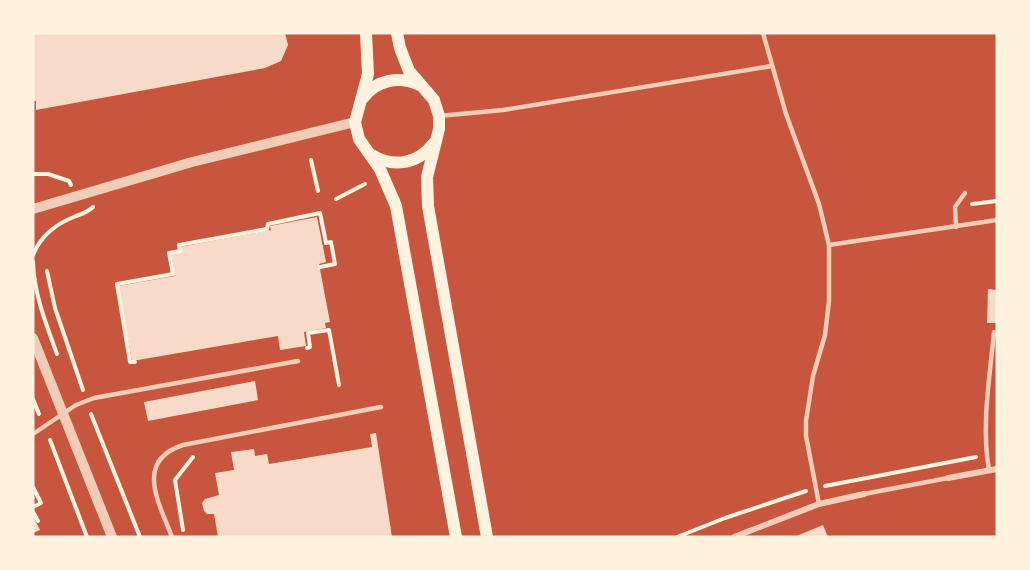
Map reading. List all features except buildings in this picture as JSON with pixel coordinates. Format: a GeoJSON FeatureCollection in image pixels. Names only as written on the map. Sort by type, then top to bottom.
{"type":"FeatureCollection","features":[{"type":"Feature","properties":{"kind":"main road"},"geometry":{"type":"LineString","coordinates":[[366,33],[368,74],[355,122],[359,139],[372,154],[388,183],[396,206],[456,537]]}},
{"type":"Feature","properties":{"kind":"main road"},"geometry":{"type":"LineString","coordinates":[[397,33],[409,71],[434,100],[440,116],[427,177],[428,206],[487,537]]}},
{"type":"Feature","properties":{"kind":"main road"},"geometry":{"type":"LineString","coordinates":[[361,101],[379,84],[390,80],[402,79],[422,86]]}},
{"type":"Feature","properties":{"kind":"main road"},"geometry":{"type":"LineString","coordinates":[[372,154],[379,159],[394,163],[413,160],[425,153],[436,137]]}},
{"type":"Feature","properties":{"kind":"street"},"geometry":{"type":"LineString","coordinates":[[33,209],[192,162],[355,122]]}},
{"type":"Feature","properties":{"kind":"street"},"geometry":{"type":"LineString","coordinates":[[33,338],[112,537]]}},
{"type":"Feature","properties":{"kind":"street"},"geometry":{"type":"LineString","coordinates":[[948,478],[997,469]]}},
{"type":"Feature","properties":{"kind":"street"},"geometry":{"type":"LineString","coordinates":[[734,537],[819,504],[864,494]]}},
{"type":"Feature","properties":{"kind":"lane"},"geometry":{"type":"LineString","coordinates":[[763,33],[786,114],[816,194],[829,246],[829,301],[825,335],[813,376],[806,421],[806,436],[819,504]]}},
{"type":"Feature","properties":{"kind":"lane"},"geometry":{"type":"LineString","coordinates":[[440,116],[503,110],[772,66]]}},
{"type":"Feature","properties":{"kind":"lane"},"geometry":{"type":"LineString","coordinates":[[956,227],[955,207],[964,193]]}},
{"type":"Feature","properties":{"kind":"lane"},"geometry":{"type":"LineString","coordinates":[[829,246],[997,220]]}},
{"type":"Feature","properties":{"kind":"lane"},"geometry":{"type":"LineString","coordinates":[[989,470],[986,455],[987,424],[994,332]]}},
{"type":"Feature","properties":{"kind":"lane"},"geometry":{"type":"LineString","coordinates":[[33,434],[76,405],[94,398],[298,362]]}},
{"type":"Feature","properties":{"kind":"lane"},"geometry":{"type":"LineString","coordinates":[[172,537],[153,478],[162,455],[171,449],[381,407]]}},
{"type":"Feature","properties":{"kind":"lane"},"geometry":{"type":"LineString","coordinates":[[864,494],[948,478]]}},
{"type":"Feature","properties":{"kind":"path"},"geometry":{"type":"LineString","coordinates":[[311,160],[318,191]]}},
{"type":"Feature","properties":{"kind":"path"},"geometry":{"type":"LineString","coordinates":[[33,174],[48,174]]}},
{"type":"Feature","properties":{"kind":"path"},"geometry":{"type":"LineString","coordinates":[[336,199],[365,184]]}},
{"type":"Feature","properties":{"kind":"path"},"geometry":{"type":"LineString","coordinates":[[33,255],[45,234],[74,217],[89,212],[111,186]]}},
{"type":"Feature","properties":{"kind":"path"},"geometry":{"type":"LineString","coordinates":[[972,204],[997,201]]}},
{"type":"Feature","properties":{"kind":"path"},"geometry":{"type":"LineString","coordinates":[[268,224],[319,215],[326,243],[330,242],[335,264],[320,267]]}},
{"type":"Feature","properties":{"kind":"path"},"geometry":{"type":"LineString","coordinates":[[135,362],[130,362],[117,284],[173,274],[169,253],[180,251],[180,245],[267,229],[266,216]]}},
{"type":"Feature","properties":{"kind":"path"},"geometry":{"type":"LineString","coordinates":[[47,271],[55,308],[83,390]]}},
{"type":"Feature","properties":{"kind":"path"},"geometry":{"type":"LineString","coordinates":[[307,348],[310,348],[308,333],[329,330],[339,385]]}},
{"type":"Feature","properties":{"kind":"path"},"geometry":{"type":"LineString","coordinates":[[33,399],[39,414]]}},
{"type":"Feature","properties":{"kind":"path"},"geometry":{"type":"LineString","coordinates":[[91,414],[140,537]]}},
{"type":"Feature","properties":{"kind":"path"},"geometry":{"type":"LineString","coordinates":[[50,440],[87,537]]}},
{"type":"Feature","properties":{"kind":"path"},"geometry":{"type":"LineString","coordinates":[[184,537],[175,480],[193,457]]}},
{"type":"Feature","properties":{"kind":"path"},"geometry":{"type":"LineString","coordinates":[[831,484],[969,458]]}},
{"type":"Feature","properties":{"kind":"path"},"geometry":{"type":"LineString","coordinates":[[33,487],[41,503],[33,507]]}},
{"type":"Feature","properties":{"kind":"path"},"geometry":{"type":"LineString","coordinates":[[677,537],[800,492]]}},
{"type":"Feature","properties":{"kind":"path"},"geometry":{"type":"LineString","coordinates":[[33,512],[38,522]]}}]}
